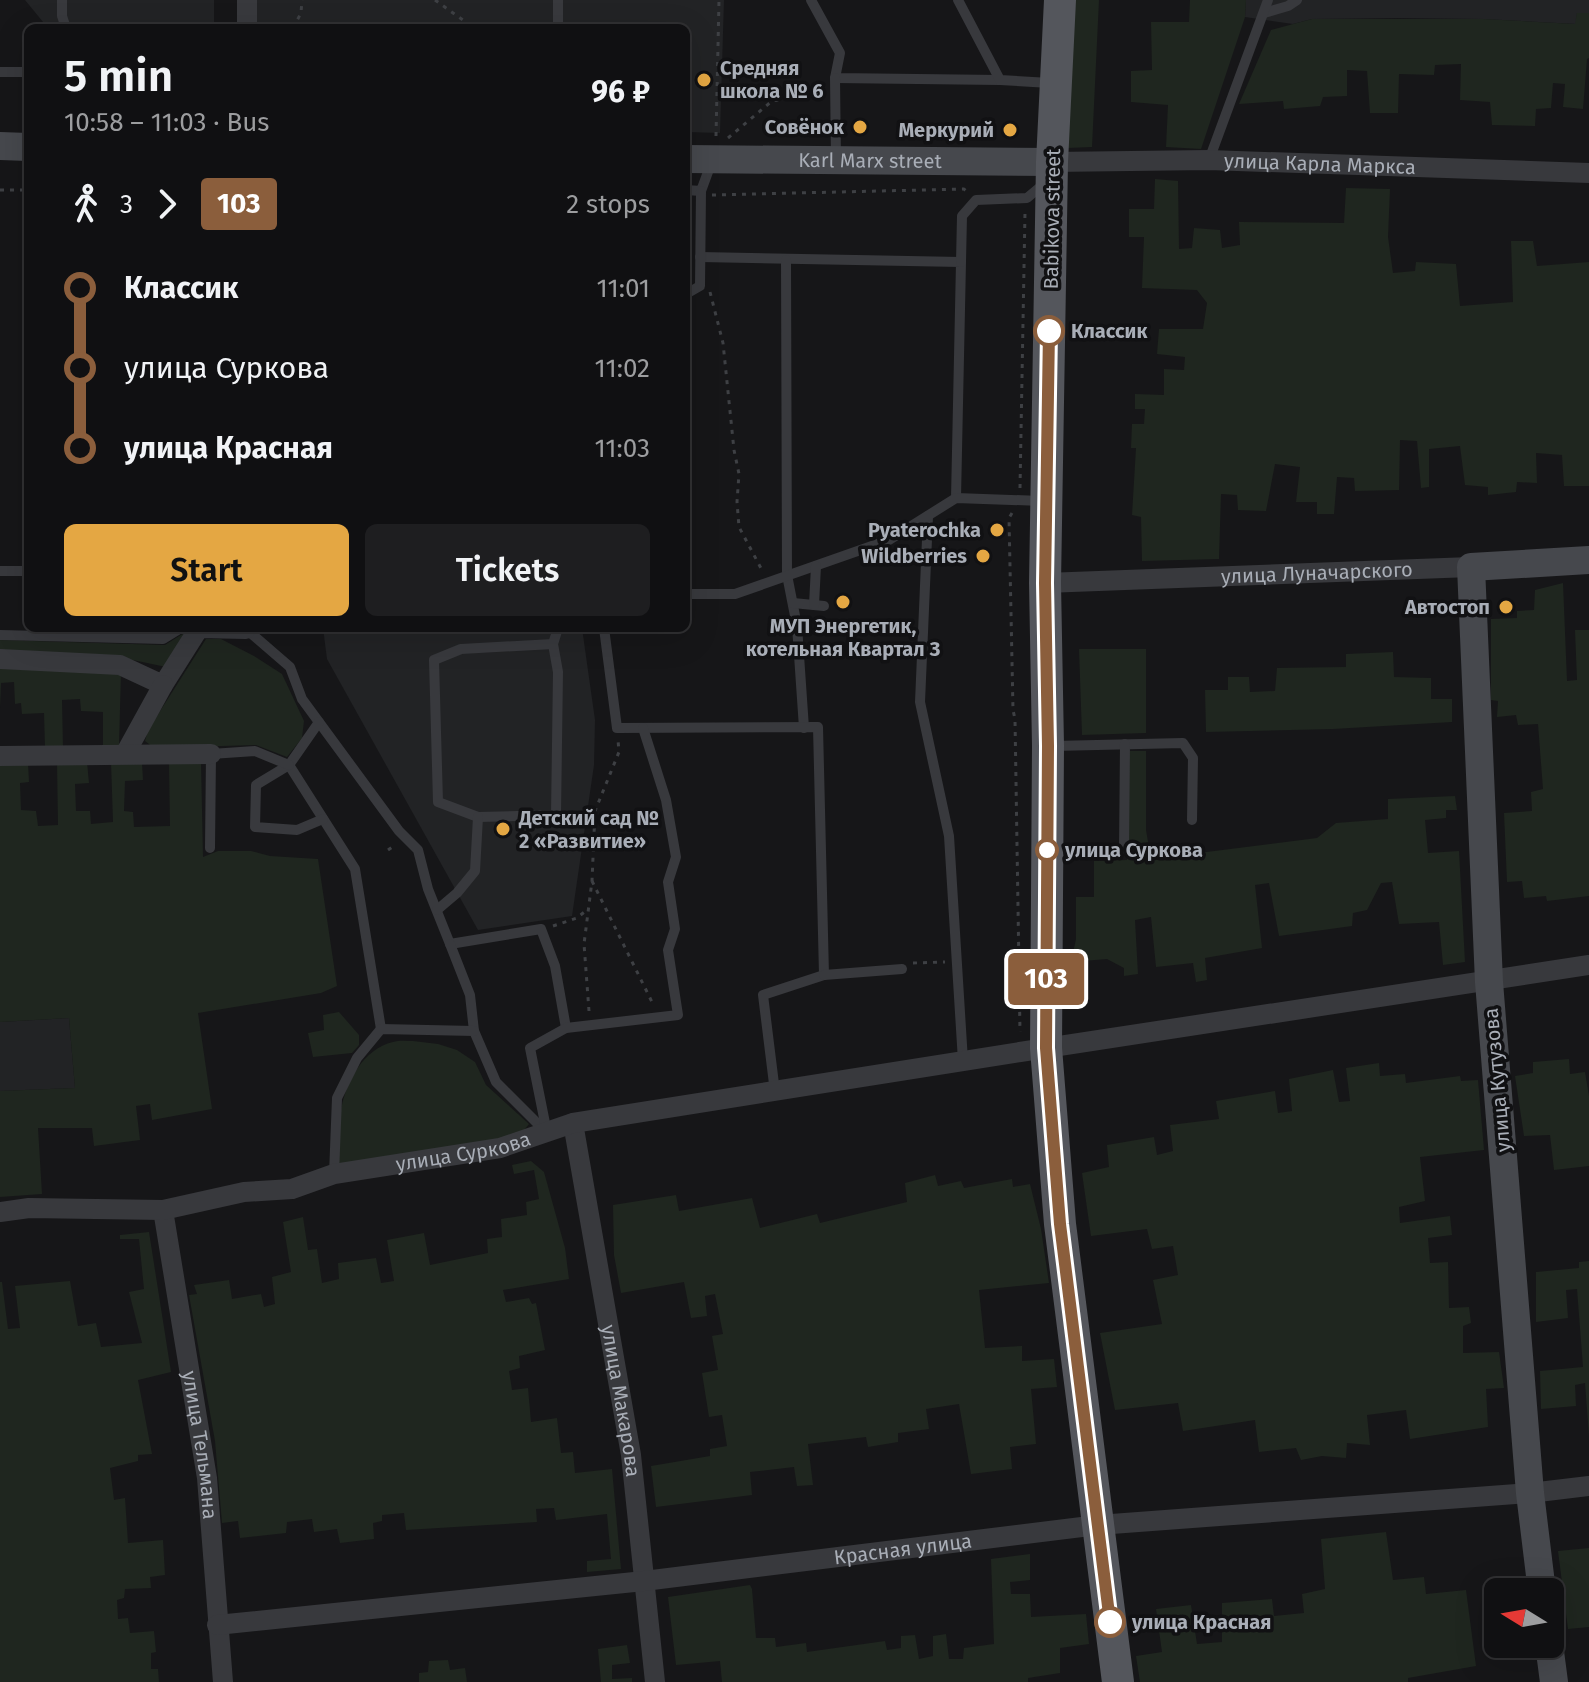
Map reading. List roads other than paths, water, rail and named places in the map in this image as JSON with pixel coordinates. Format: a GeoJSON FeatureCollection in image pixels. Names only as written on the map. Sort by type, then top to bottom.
{"type":"FeatureCollection","features":[{"type":"Feature","properties":{"kind":"main road","name":"Babikova street"},"geometry":{"type":"LineString","coordinates":[[1060,0],[1052,170],[1045,583],[1048,746],[1046,1048],[1060,1224],[1118,1682]]}},
{"type":"Feature","properties":{"kind":"street"},"geometry":{"type":"LineString","coordinates":[[247,0],[247,24]]}},
{"type":"Feature","properties":{"kind":"street"},"geometry":{"type":"LineString","coordinates":[[0,146],[24,147]]}},
{"type":"Feature","properties":{"kind":"street","name":"Karl Marx street"},"geometry":{"type":"LineString","coordinates":[[704,155],[1052,170]]}},
{"type":"Feature","properties":{"kind":"street","name":"улица Карла Маркса"},"geometry":{"type":"LineString","coordinates":[[1052,170],[1209,160],[1589,173]]}},
{"type":"Feature","properties":{"kind":"street","name":"улица Луначарского"},"geometry":{"type":"LineString","coordinates":[[1045,583],[1589,560]]}},
{"type":"Feature","properties":{"kind":"street","name":"улица Кутузова"},"geometry":{"type":"LineString","coordinates":[[1471,567],[1489,982],[1530,1493],[1540,1578]]}},
{"type":"Feature","properties":{"kind":"street"},"geometry":{"type":"LineString","coordinates":[[125,754],[196,632]]}},
{"type":"Feature","properties":{"kind":"street"},"geometry":{"type":"LineString","coordinates":[[0,659],[120,665],[163,685]]}},
{"type":"Feature","properties":{"kind":"street"},"geometry":{"type":"LineString","coordinates":[[0,756],[211,754]]}},
{"type":"Feature","properties":{"kind":"street","name":"улица Суркова"},"geometry":{"type":"LineString","coordinates":[[0,1212],[29,1208],[163,1210],[244,1192],[292,1189],[334,1174],[500,1148],[573,1123],[1589,965]]}},
{"type":"Feature","properties":{"kind":"street","name":"улица Макарова"},"geometry":{"type":"LineString","coordinates":[[573,1123],[631,1455],[655,1682]]}},
{"type":"Feature","properties":{"kind":"street","name":"улица Тельмана"},"geometry":{"type":"LineString","coordinates":[[163,1210],[207,1478],[223,1682]]}},
{"type":"Feature","properties":{"kind":"street","name":"Красная улица"},"geometry":{"type":"LineString","coordinates":[[217,1625],[644,1581],[1098,1525],[1589,1486]]}},
{"type":"Feature","properties":{"kind":"street"},"geometry":{"type":"LineString","coordinates":[[1551,1658],[1554,1682]]}},
{"type":"Feature","properties":{"kind":"lane"},"geometry":{"type":"LineString","coordinates":[[62,0],[65,24]]}},
{"type":"Feature","properties":{"kind":"lane"},"geometry":{"type":"LineString","coordinates":[[558,0],[558,24]]}},
{"type":"Feature","properties":{"kind":"lane"},"geometry":{"type":"LineString","coordinates":[[811,0],[840,53],[835,78],[836,161]]}},
{"type":"Feature","properties":{"kind":"lane"},"geometry":{"type":"LineString","coordinates":[[958,0],[1000,80]]}},
{"type":"Feature","properties":{"kind":"lane"},"geometry":{"type":"LineString","coordinates":[[1209,160],[1268,0]]}},
{"type":"Feature","properties":{"kind":"lane"},"geometry":{"type":"LineString","coordinates":[[1264,13],[1297,0]]}},
{"type":"Feature","properties":{"kind":"lane"},"geometry":{"type":"LineString","coordinates":[[0,72],[24,72]]}},
{"type":"Feature","properties":{"kind":"lane"},"geometry":{"type":"LineString","coordinates":[[835,78],[1056,83]]}},
{"type":"Feature","properties":{"kind":"lane"},"geometry":{"type":"LineString","coordinates":[[690,292],[700,286],[700,193],[704,155]]}},
{"type":"Feature","properties":{"kind":"lane"},"geometry":{"type":"LineString","coordinates":[[956,498],[962,216],[976,200],[1027,198],[1052,170]]}},
{"type":"Feature","properties":{"kind":"lane"},"geometry":{"type":"LineString","coordinates":[[690,191],[700,193]]}},
{"type":"Feature","properties":{"kind":"lane"},"geometry":{"type":"LineString","coordinates":[[700,257],[961,262]]}},
{"type":"Feature","properties":{"kind":"lane"},"geometry":{"type":"LineString","coordinates":[[786,260],[787,575],[797,626],[804,728]]}},
{"type":"Feature","properties":{"kind":"lane"},"geometry":{"type":"LineString","coordinates":[[690,594],[735,594],[889,540],[956,498],[1047,501]]}},
{"type":"Feature","properties":{"kind":"lane"},"geometry":{"type":"LineString","coordinates":[[928,516],[920,702],[949,836],[963,1061]]}},
{"type":"Feature","properties":{"kind":"lane"},"geometry":{"type":"LineString","coordinates":[[793,603],[819,606],[816,566]]}},
{"type":"Feature","properties":{"kind":"lane"},"geometry":{"type":"LineString","coordinates":[[0,571],[24,571]]}},
{"type":"Feature","properties":{"kind":"lane"},"geometry":{"type":"LineString","coordinates":[[0,635],[163,639],[174,632]]}},
{"type":"Feature","properties":{"kind":"lane"},"geometry":{"type":"LineString","coordinates":[[249,632],[290,667],[302,699],[399,831],[418,850],[428,889],[470,995],[474,1031],[496,1082],[547,1133]]}},
{"type":"Feature","properties":{"kind":"lane"},"geometry":{"type":"LineString","coordinates":[[553,644],[461,649],[434,660],[438,802],[478,817],[556,815],[558,672],[553,644],[557,632]]}},
{"type":"Feature","properties":{"kind":"lane"},"geometry":{"type":"LineString","coordinates":[[605,632],[617,728],[818,727],[824,975]]}},
{"type":"Feature","properties":{"kind":"lane"},"geometry":{"type":"LineString","coordinates":[[319,722],[289,765],[256,785],[255,827],[297,830],[323,819]]}},
{"type":"Feature","properties":{"kind":"lane"},"geometry":{"type":"LineString","coordinates":[[547,1133],[530,1048],[566,1028],[678,1015],[668,950],[675,929],[668,882],[676,857],[666,800],[643,728]]}},
{"type":"Feature","properties":{"kind":"lane"},"geometry":{"type":"LineString","coordinates":[[1048,746],[1183,743],[1193,758],[1192,820]]}},
{"type":"Feature","properties":{"kind":"lane"},"geometry":{"type":"LineString","coordinates":[[1124,849],[1125,744]]}},
{"type":"Feature","properties":{"kind":"lane"},"geometry":{"type":"LineString","coordinates":[[210,848],[211,754],[255,751],[289,765],[355,869],[381,1029],[357,1058],[337,1098],[334,1174]]}},
{"type":"Feature","properties":{"kind":"lane"},"geometry":{"type":"LineString","coordinates":[[437,910],[457,893],[475,871],[478,817]]}},
{"type":"Feature","properties":{"kind":"lane"},"geometry":{"type":"LineString","coordinates":[[450,944],[541,929],[555,966],[566,1028]]}},
{"type":"Feature","properties":{"kind":"lane"},"geometry":{"type":"LineString","coordinates":[[775,1092],[763,995],[824,975],[902,969]]}},
{"type":"Feature","properties":{"kind":"lane"},"geometry":{"type":"LineString","coordinates":[[381,1029],[474,1031]]}},
{"type":"Feature","properties":{"kind":"place","name":"Средняя школа № 6"},"geometry":{"type":"Point","coordinates":[704,80]}},
{"type":"Feature","properties":{"kind":"place","name":"Совёнок"},"geometry":{"type":"Point","coordinates":[860,127]}},
{"type":"Feature","properties":{"kind":"place","name":"Меркурий"},"geometry":{"type":"Point","coordinates":[1010,130]}},
{"type":"Feature","properties":{"kind":"place","name":"Классик"},"geometry":{"type":"Point","coordinates":[1049,331]}},
{"type":"Feature","properties":{"kind":"place","name":"Pyaterochka"},"geometry":{"type":"Point","coordinates":[997,530]}},
{"type":"Feature","properties":{"kind":"place","name":"Wildberries"},"geometry":{"type":"Point","coordinates":[983,556]}},
{"type":"Feature","properties":{"kind":"place","name":"МУП Энергетик, котельная Квартал З"},"geometry":{"type":"Point","coordinates":[843,602]}},
{"type":"Feature","properties":{"kind":"place","name":"Автостоп"},"geometry":{"type":"Point","coordinates":[1506,607]}},
{"type":"Feature","properties":{"kind":"place","name":"Детский сад № 2 «Развитие»"},"geometry":{"type":"Point","coordinates":[503,829]}},
{"type":"Feature","properties":{"kind":"place","name":"улица Суркова"},"geometry":{"type":"Point","coordinates":[1047,850]}},
{"type":"Feature","properties":{"kind":"place","name":"улица Красная"},"geometry":{"type":"Point","coordinates":[1110,1622]}}]}
